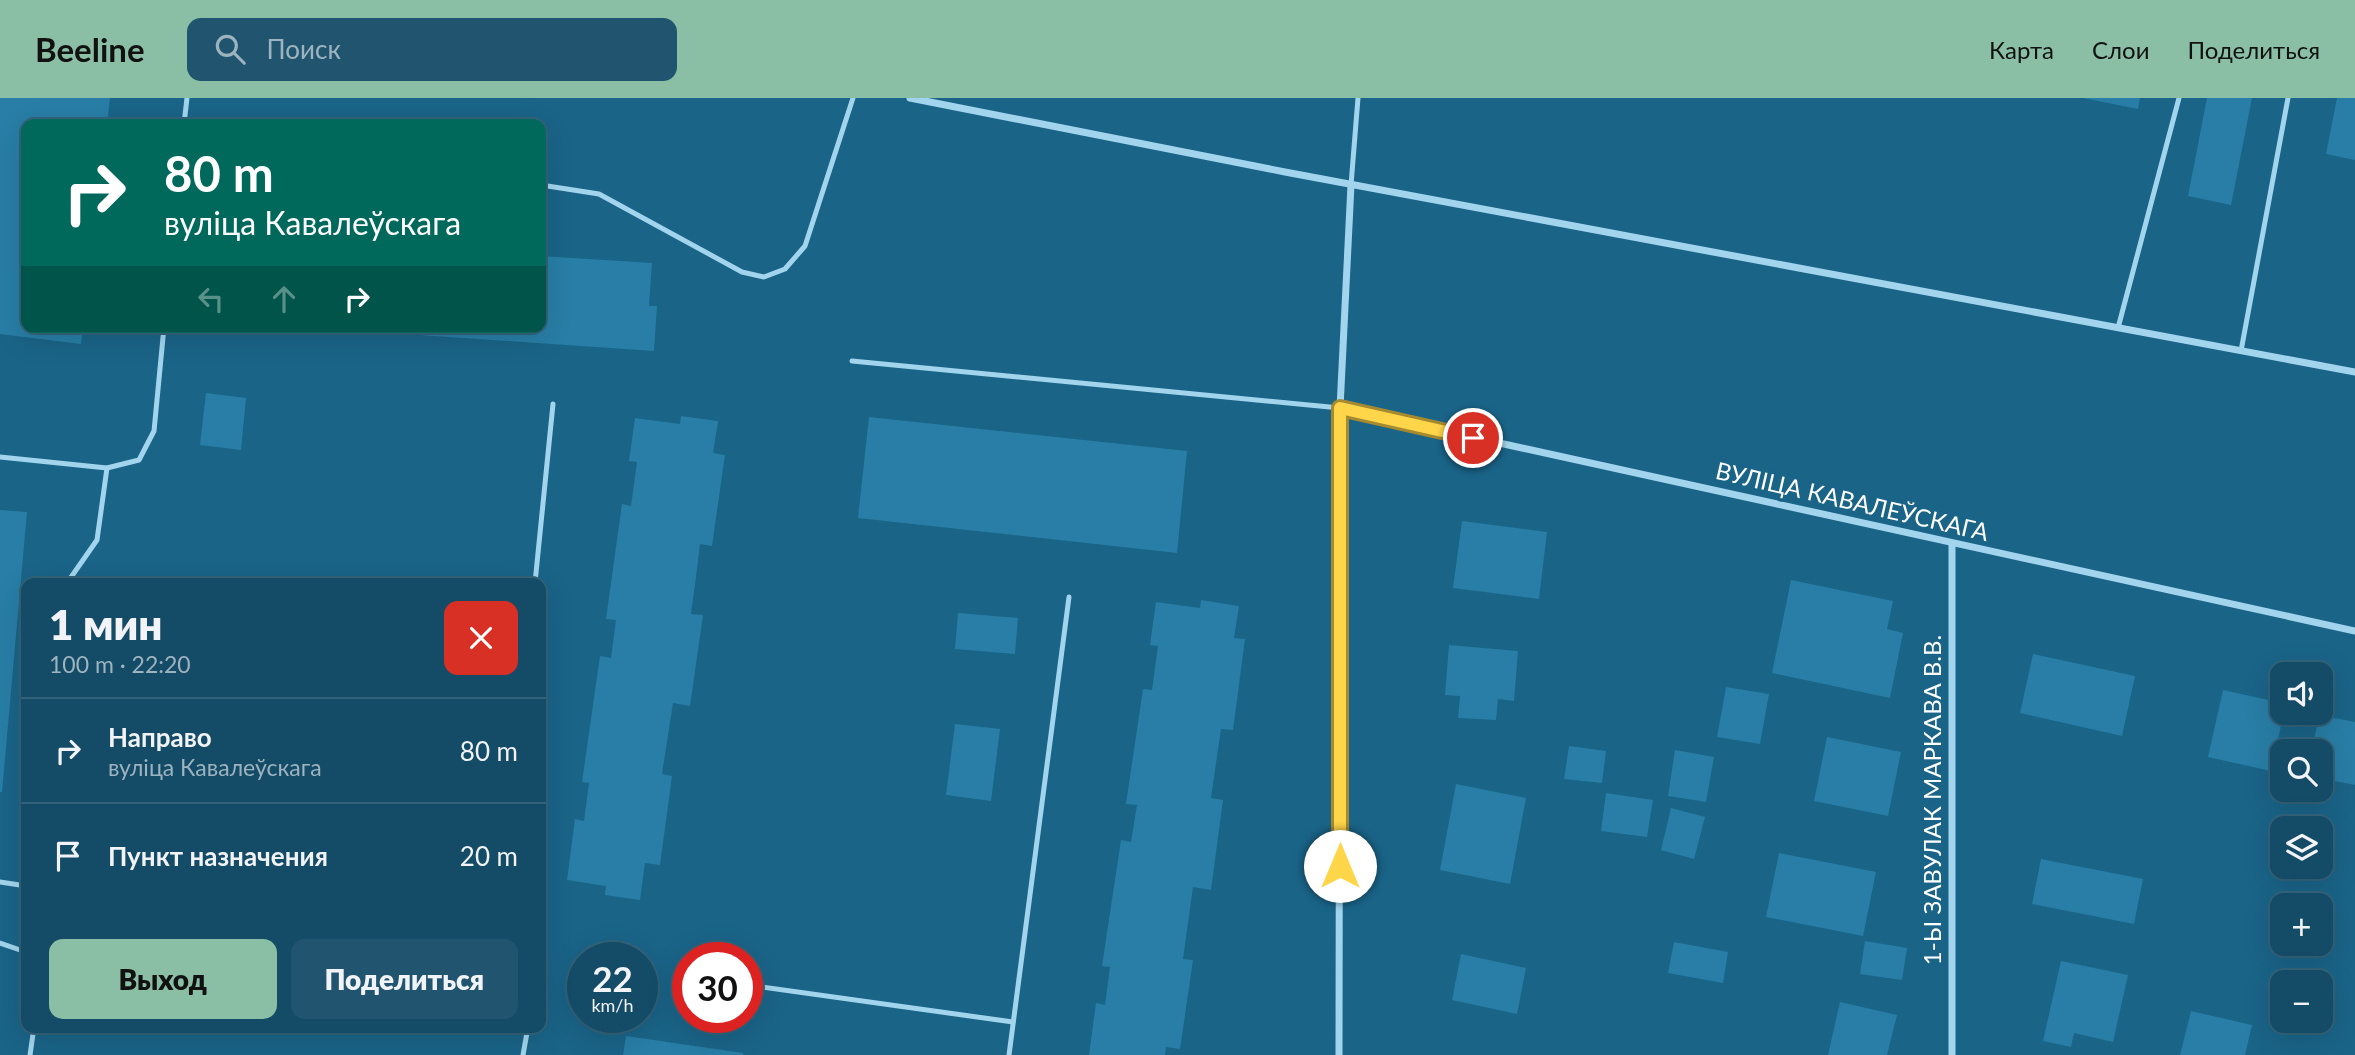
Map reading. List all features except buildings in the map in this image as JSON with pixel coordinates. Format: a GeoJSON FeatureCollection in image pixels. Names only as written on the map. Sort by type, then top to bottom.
{"type":"FeatureCollection","features":[{"type":"Feature","properties":{"kind":"street"},"geometry":{"type":"LineString","coordinates":[[911,98],[1351,185],[2355,372]]}},
{"type":"Feature","properties":{"kind":"street"},"geometry":{"type":"LineString","coordinates":[[1339,1055],[1340,408],[1351,185]]}},
{"type":"Feature","properties":{"kind":"street","name":"ВУЛІЦА КАВАЛЕЎСКАГА"},"geometry":{"type":"LineString","coordinates":[[1340,408],[2355,631]]}},
{"type":"Feature","properties":{"kind":"street","name":"1-Ы ЗАВУЛАК МАРКАВА В.В."},"geometry":{"type":"LineString","coordinates":[[1952,544],[1952,1055]]}},
{"type":"Feature","properties":{"kind":"lane"},"geometry":{"type":"LineString","coordinates":[[185,119],[187,98]]}},
{"type":"Feature","properties":{"kind":"lane"},"geometry":{"type":"LineString","coordinates":[[546,186],[599,194],[742,272],[764,276],[785,269],[805,246],[853,98]]}},
{"type":"Feature","properties":{"kind":"lane"},"geometry":{"type":"LineString","coordinates":[[1351,185],[1357,98]]}},
{"type":"Feature","properties":{"kind":"lane"},"geometry":{"type":"LineString","coordinates":[[2118,328],[2179,98]]}},
{"type":"Feature","properties":{"kind":"lane"},"geometry":{"type":"LineString","coordinates":[[2241,351],[2288,98]]}},
{"type":"Feature","properties":{"kind":"lane"},"geometry":{"type":"LineString","coordinates":[[0,457],[107,468],[139,460],[153,431],[163,333]]}},
{"type":"Feature","properties":{"kind":"lane"},"geometry":{"type":"LineString","coordinates":[[852,361],[1340,408]]}},
{"type":"Feature","properties":{"kind":"lane"},"geometry":{"type":"LineString","coordinates":[[536,578],[553,404]]}},
{"type":"Feature","properties":{"kind":"lane"},"geometry":{"type":"LineString","coordinates":[[70,578],[97,540],[107,468]]}},
{"type":"Feature","properties":{"kind":"lane"},"geometry":{"type":"LineString","coordinates":[[1009,1055],[1069,597]]}},
{"type":"Feature","properties":{"kind":"lane"},"geometry":{"type":"LineString","coordinates":[[0,882],[21,885]]}},
{"type":"Feature","properties":{"kind":"lane"},"geometry":{"type":"LineString","coordinates":[[0,943],[21,950]]}},
{"type":"Feature","properties":{"kind":"lane"},"geometry":{"type":"LineString","coordinates":[[763,987],[1013,1022]]}},
{"type":"Feature","properties":{"kind":"lane"},"geometry":{"type":"LineString","coordinates":[[30,1055],[33,1033]]}},
{"type":"Feature","properties":{"kind":"lane"},"geometry":{"type":"LineString","coordinates":[[523,1055],[527,1033]]}},
{"type":"Feature","properties":{"kind":"route"},"geometry":{"type":"LineString","coordinates":[[1340,866],[1340,408],[1473,438]]}}]}
